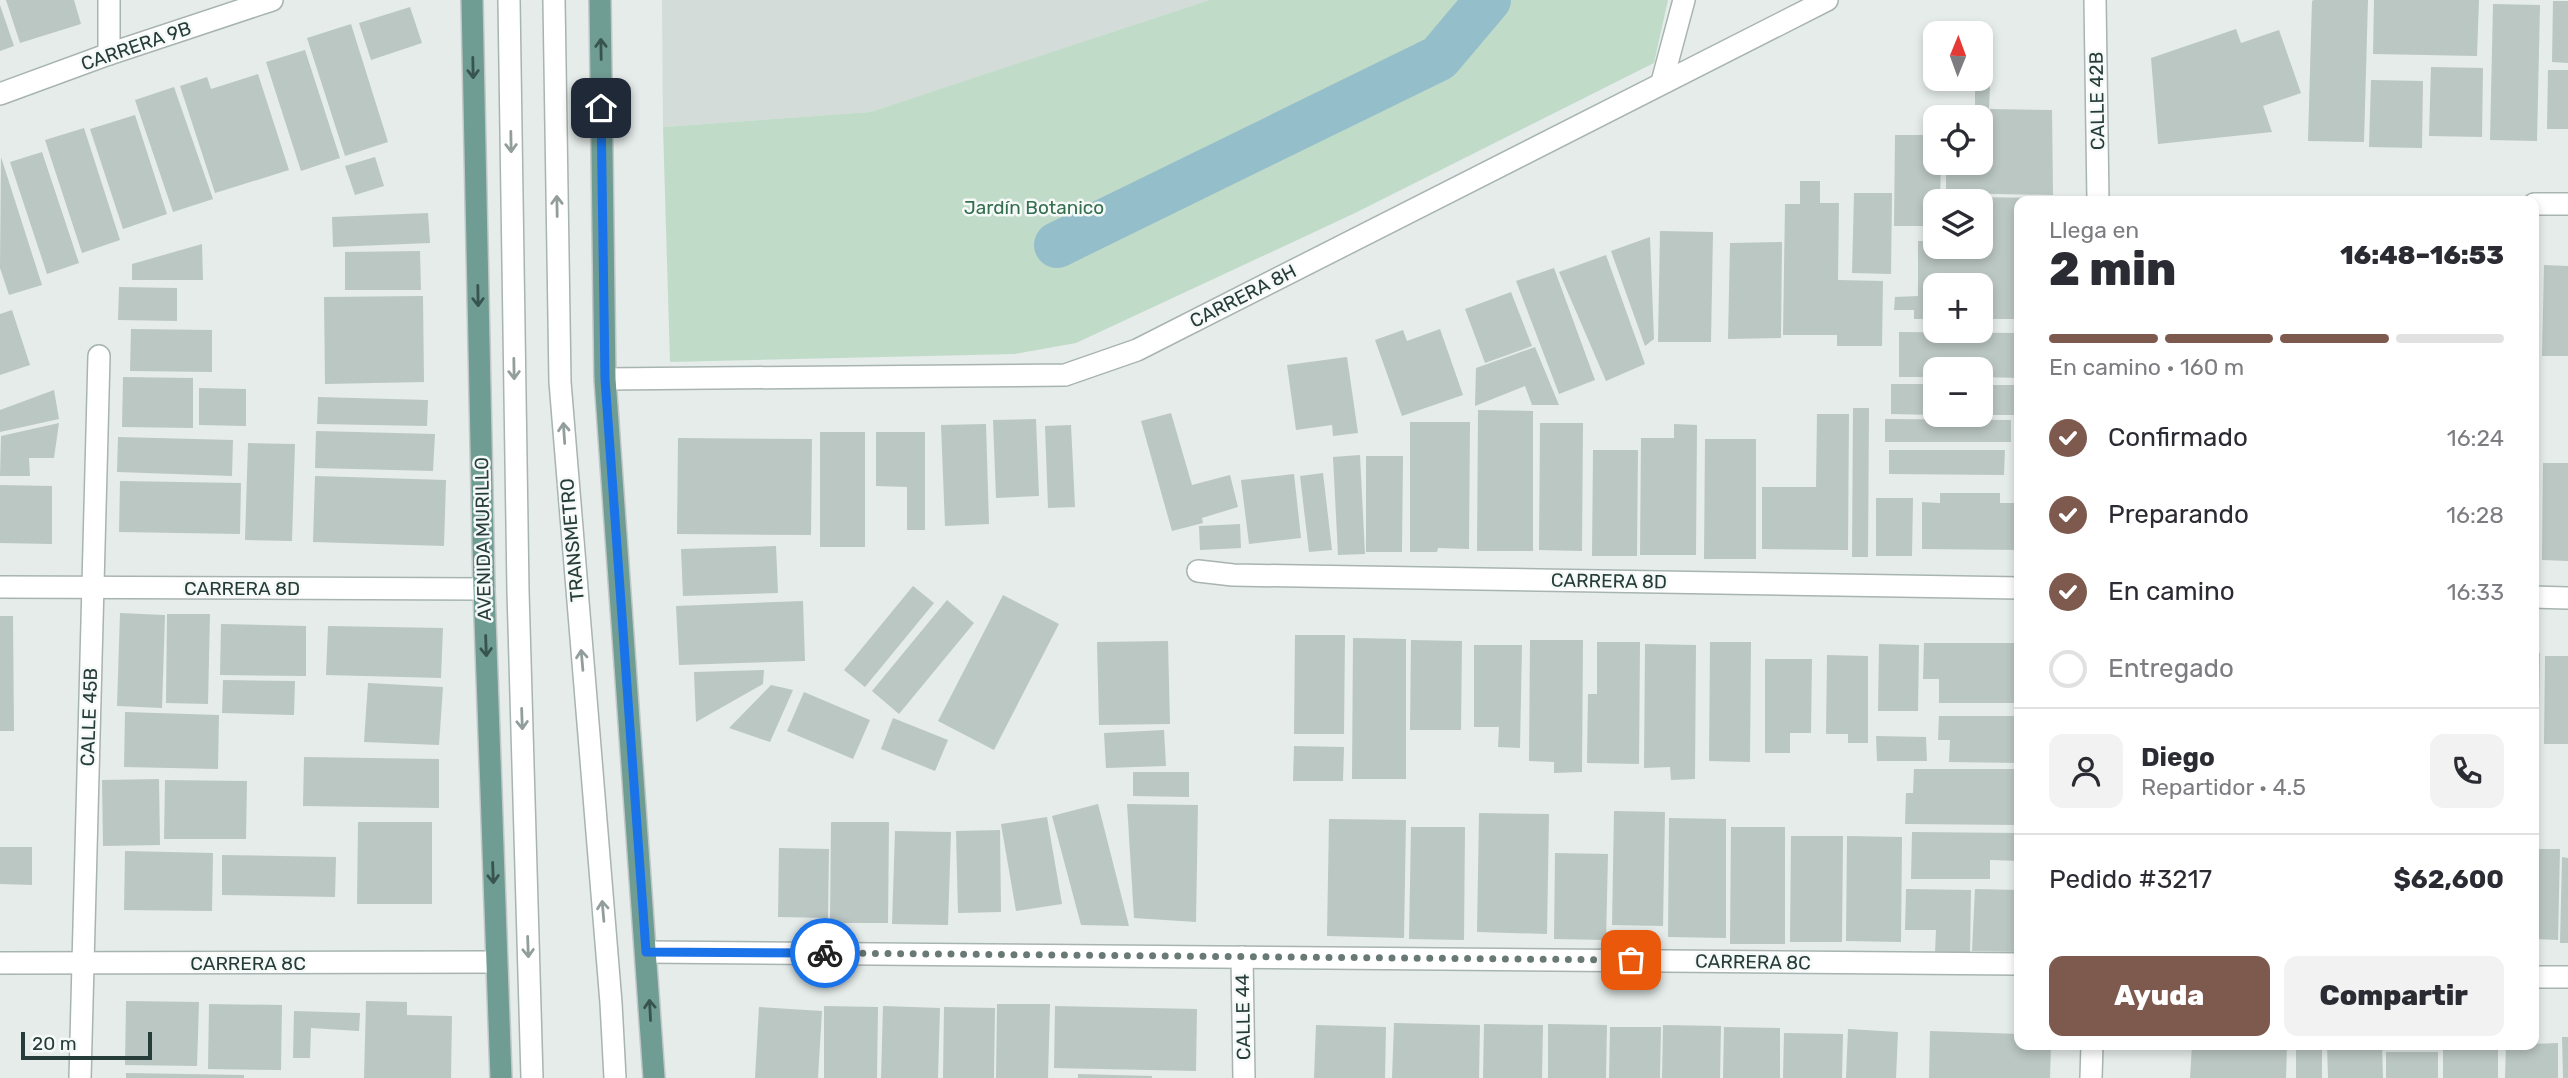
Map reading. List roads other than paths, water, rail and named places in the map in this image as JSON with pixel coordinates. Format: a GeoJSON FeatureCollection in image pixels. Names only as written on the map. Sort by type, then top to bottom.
{"type":"FeatureCollection","features":[{"type":"Feature","properties":{"kind":"main road","name":"AVENIDA MURILLO"},"geometry":{"type":"LineString","coordinates":[[472,0],[484,589],[501,1078]]}},
{"type":"Feature","properties":{"kind":"main road"},"geometry":{"type":"LineString","coordinates":[[600,0],[605,379],[654,1078]]}},
{"type":"Feature","properties":{"kind":"street"},"geometry":{"type":"LineString","coordinates":[[109,0],[109,54]]}},
{"type":"Feature","properties":{"kind":"street","name":"CARRERA 9B"},"geometry":{"type":"LineString","coordinates":[[0,93],[272,0]]}},
{"type":"Feature","properties":{"kind":"street"},"geometry":{"type":"LineString","coordinates":[[509,0],[517,577],[532,1078]]}},
{"type":"Feature","properties":{"kind":"street","name":"TRANSMETRO"},"geometry":{"type":"LineString","coordinates":[[554,0],[560,382],[615,1078]]}},
{"type":"Feature","properties":{"kind":"street"},"geometry":{"type":"LineString","coordinates":[[1662,82],[1684,0]]}},
{"type":"Feature","properties":{"kind":"street","name":"CARRERA 8H"},"geometry":{"type":"LineString","coordinates":[[605,379],[1065,375],[1137,350],[1827,0]]}},
{"type":"Feature","properties":{"kind":"street","name":"CALLE 42B"},"geometry":{"type":"LineString","coordinates":[[2095,0],[2098,196]]}},
{"type":"Feature","properties":{"kind":"street"},"geometry":{"type":"LineString","coordinates":[[2539,204],[2568,204]]}},
{"type":"Feature","properties":{"kind":"street","name":"CALLE 45B"},"geometry":{"type":"LineString","coordinates":[[80,1078],[99,356]]}},
{"type":"Feature","properties":{"kind":"street","name":"CARRERA 8D"},"geometry":{"type":"LineString","coordinates":[[1198,571],[1233,575],[2014,588]]}},
{"type":"Feature","properties":{"kind":"street","name":"CARRERA 8D"},"geometry":{"type":"LineString","coordinates":[[0,587],[484,589]]}},
{"type":"Feature","properties":{"kind":"street"},"geometry":{"type":"LineString","coordinates":[[2539,597],[2568,598]]}},
{"type":"Feature","properties":{"kind":"street","name":"CARRERA 8C"},"geometry":{"type":"LineString","coordinates":[[646,952],[2014,964]]}},
{"type":"Feature","properties":{"kind":"street","name":"CALLE 44"},"geometry":{"type":"LineString","coordinates":[[1242,957],[1244,1078]]}},
{"type":"Feature","properties":{"kind":"street","name":"CARRERA 8C"},"geometry":{"type":"LineString","coordinates":[[0,963],[496,962]]}},
{"type":"Feature","properties":{"kind":"street"},"geometry":{"type":"LineString","coordinates":[[2539,976],[2568,977]]}},
{"type":"Feature","properties":{"kind":"street"},"geometry":{"type":"LineString","coordinates":[[2091,1078],[2092,1050]]}},
{"type":"Feature","properties":{"kind":"waterway"},"geometry":{"type":"LineString","coordinates":[[1057,245],[1439,58],[1488,0]]}},
{"type":"Feature","properties":{"kind":"park label","name":"Jardín Botanico"},"geometry":{"type":"Point","coordinates":[1034,207]}}]}
